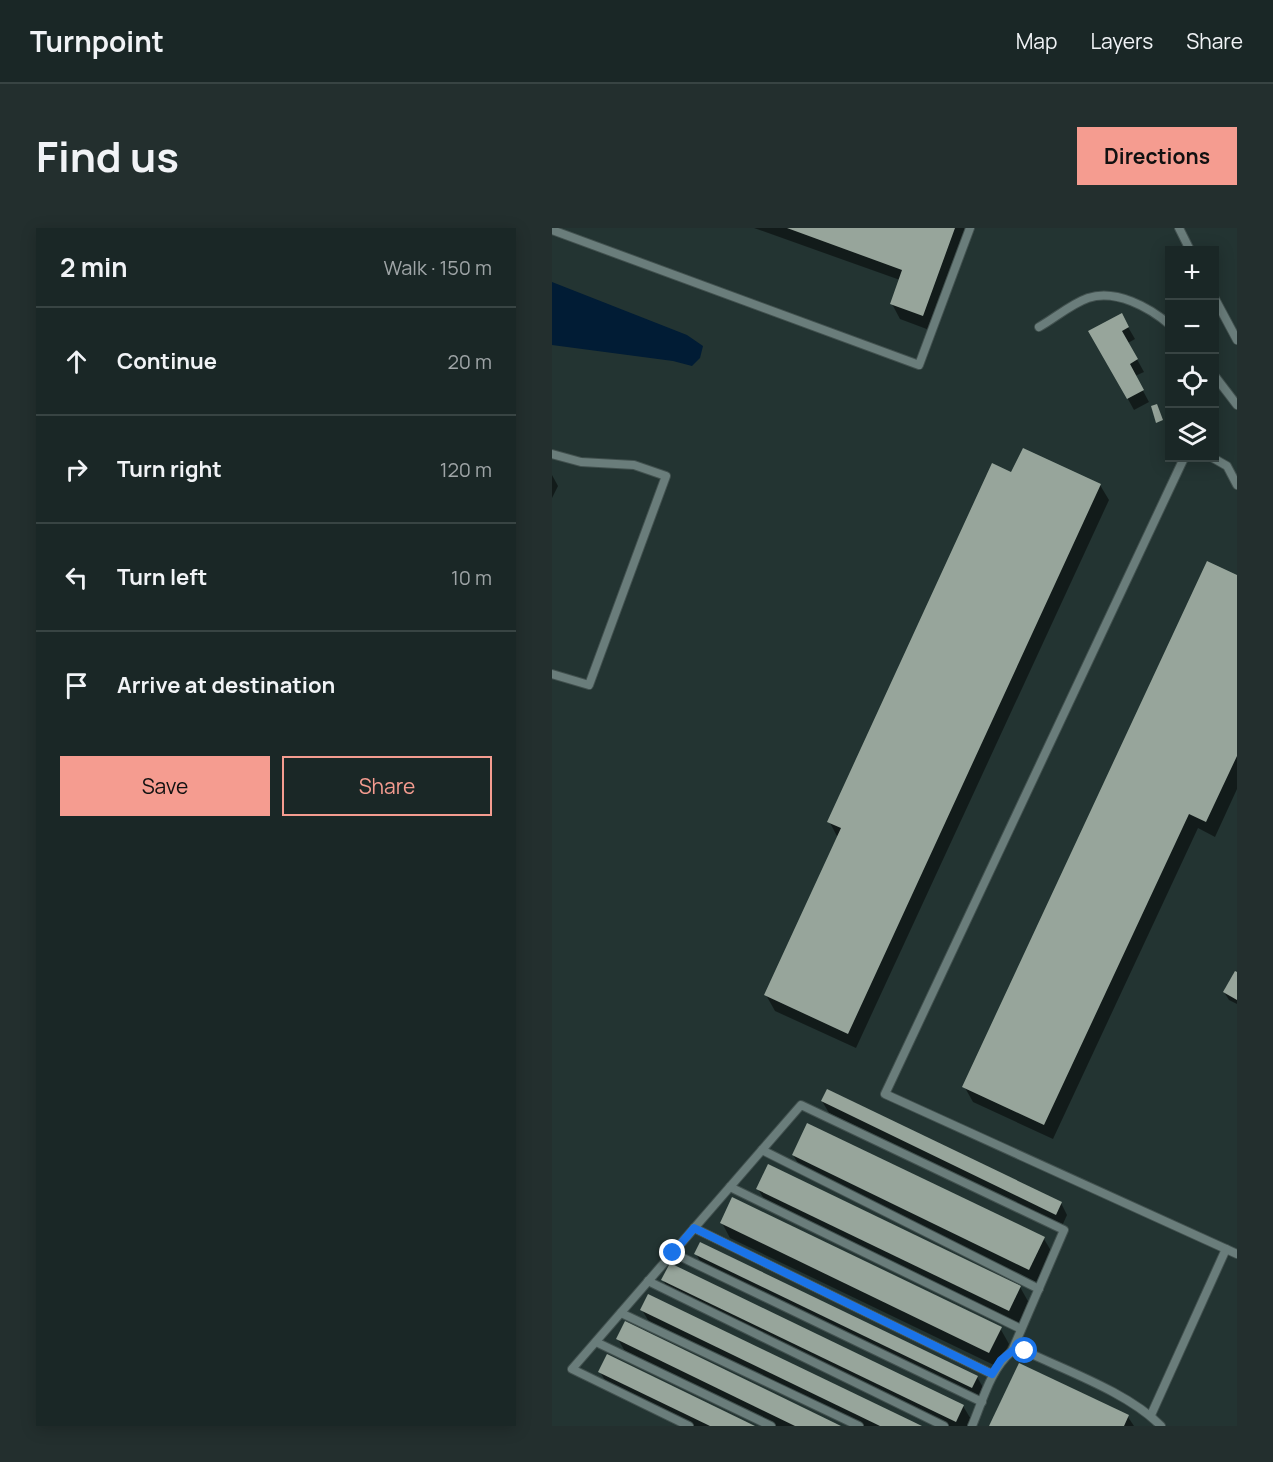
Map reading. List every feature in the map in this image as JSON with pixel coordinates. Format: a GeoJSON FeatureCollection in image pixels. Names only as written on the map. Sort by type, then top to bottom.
{"type":"FeatureCollection","features":[{"type":"Feature","properties":{"kind":"lane"},"geometry":{"type":"LineString","coordinates":[[552,230],[920,365],[970,228]]}},
{"type":"Feature","properties":{"kind":"lane"},"geometry":{"type":"LineString","coordinates":[[1179,228],[1188,246]]}},
{"type":"Feature","properties":{"kind":"lane"},"geometry":{"type":"LineString","coordinates":[[1039,327],[1087,298],[1100,296],[1120,297],[1142,306],[1165,322]]}},
{"type":"Feature","properties":{"kind":"lane"},"geometry":{"type":"LineString","coordinates":[[1217,300],[1237,340]]}},
{"type":"Feature","properties":{"kind":"lane"},"geometry":{"type":"LineString","coordinates":[[1219,380],[1237,405]]}},
{"type":"Feature","properties":{"kind":"lane"},"geometry":{"type":"LineString","coordinates":[[552,454],[581,462],[634,465],[666,476],[589,685],[552,674]]}},
{"type":"Feature","properties":{"kind":"lane"},"geometry":{"type":"LineString","coordinates":[[1219,461],[1227,466],[1237,485]]}},
{"type":"Feature","properties":{"kind":"lane"},"geometry":{"type":"LineString","coordinates":[[1182,462],[885,1094],[1237,1254]]}},
{"type":"Feature","properties":{"kind":"lane"},"geometry":{"type":"LineString","coordinates":[[689,1426],[572,1369],[801,1105],[1064,1230],[1012,1351],[1001,1360],[992,1374],[972,1426]]}},
{"type":"Feature","properties":{"kind":"lane"},"geometry":{"type":"LineString","coordinates":[[762,1150],[1039,1289]]}},
{"type":"Feature","properties":{"kind":"lane"},"geometry":{"type":"LineString","coordinates":[[730,1187],[1021,1329]]}},
{"type":"Feature","properties":{"kind":"lane"},"geometry":{"type":"LineString","coordinates":[[694,1228],[992,1374]]}},
{"type":"Feature","properties":{"kind":"lane"},"geometry":{"type":"LineString","coordinates":[[1151,1415],[1226,1249]]}},
{"type":"Feature","properties":{"kind":"lane"},"geometry":{"type":"LineString","coordinates":[[673,1253],[982,1402]]}},
{"type":"Feature","properties":{"kind":"lane"},"geometry":{"type":"LineString","coordinates":[[648,1281],[944,1426]]}},
{"type":"Feature","properties":{"kind":"lane"},"geometry":{"type":"LineString","coordinates":[[621,1313],[859,1426]]}},
{"type":"Feature","properties":{"kind":"lane"},"geometry":{"type":"LineString","coordinates":[[596,1342],[771,1426]]}},
{"type":"Feature","properties":{"kind":"lane"},"geometry":{"type":"LineString","coordinates":[[1012,1351],[1025,1351],[1151,1415],[1161,1426]]}},
{"type":"Feature","properties":{"kind":"water"},"geometry":{"type":"Polygon","coordinates":[[[552,282],[687,335],[703,346],[700,358],[692,366],[673,361],[552,345],[552,282]]]}},
{"type":"Feature","properties":{"kind":"building"},"geometry":{"type":"Polygon","coordinates":[[[787,228],[955,228],[923,316],[890,304],[902,270],[787,228]]]}},
{"type":"Feature","properties":{"kind":"building"},"geometry":{"type":"Polygon","coordinates":[[[1122,313],[1129,327],[1122,331],[1138,359],[1130,364],[1144,390],[1127,399],[1088,331],[1122,313]]]}},
{"type":"Feature","properties":{"kind":"building"},"geometry":{"type":"Polygon","coordinates":[[[1157,404],[1163,420],[1156,423],[1151,406],[1157,404]]]}},
{"type":"Feature","properties":{"kind":"building"},"geometry":{"type":"Polygon","coordinates":[[[1023,448],[1101,484],[848,1034],[764,995],[841,828],[827,822],[992,463],[1011,472],[1023,448]]]}},
{"type":"Feature","properties":{"kind":"building"},"geometry":{"type":"Polygon","coordinates":[[[1207,561],[1237,575],[1237,756],[1206,822],[1189,814],[1044,1125],[962,1087],[1207,561]]]}},
{"type":"Feature","properties":{"kind":"building"},"geometry":{"type":"Polygon","coordinates":[[[1235,971],[1237,972],[1237,1000],[1223,992],[1235,971]]]}},
{"type":"Feature","properties":{"kind":"building"},"geometry":{"type":"Polygon","coordinates":[[[827,1089],[1062,1202],[1056,1215],[821,1101],[827,1089]]]}},
{"type":"Feature","properties":{"kind":"building"},"geometry":{"type":"Polygon","coordinates":[[[807,1123],[1045,1237],[1029,1270],[792,1155],[807,1123]]]}},
{"type":"Feature","properties":{"kind":"building"},"geometry":{"type":"Polygon","coordinates":[[[768,1164],[1021,1286],[1009,1311],[756,1189],[768,1164]]]}},
{"type":"Feature","properties":{"kind":"building"},"geometry":{"type":"Polygon","coordinates":[[[732,1197],[1002,1327],[989,1353],[720,1223],[732,1197]]]}},
{"type":"Feature","properties":{"kind":"building"},"geometry":{"type":"Polygon","coordinates":[[[700,1242],[978,1376],[972,1388],[694,1254],[700,1242]]]}},
{"type":"Feature","properties":{"kind":"building"},"geometry":{"type":"Polygon","coordinates":[[[670,1263],[964,1405],[956,1422],[661,1280],[670,1263]]]}},
{"type":"Feature","properties":{"kind":"building"},"geometry":{"type":"Polygon","coordinates":[[[648,1294],[922,1426],[880,1426],[640,1310],[648,1294]]]}},
{"type":"Feature","properties":{"kind":"building"},"geometry":{"type":"Polygon","coordinates":[[[625,1321],[841,1426],[795,1426],[616,1339],[625,1321]]]}},
{"type":"Feature","properties":{"kind":"building"},"geometry":{"type":"Polygon","coordinates":[[[607,1354],[755,1426],[710,1426],[598,1372],[607,1354]]]}},
{"type":"Feature","properties":{"kind":"building"},"geometry":{"type":"Polygon","coordinates":[[[1019,1363],[1129,1415],[1124,1426],[989,1426],[1019,1363]]]}},
{"type":"Feature","properties":{"kind":"route"},"geometry":{"type":"LineString","coordinates":[[673,1253],[694,1228],[992,1374],[1001,1360],[1012,1351],[1025,1351]]}}]}
